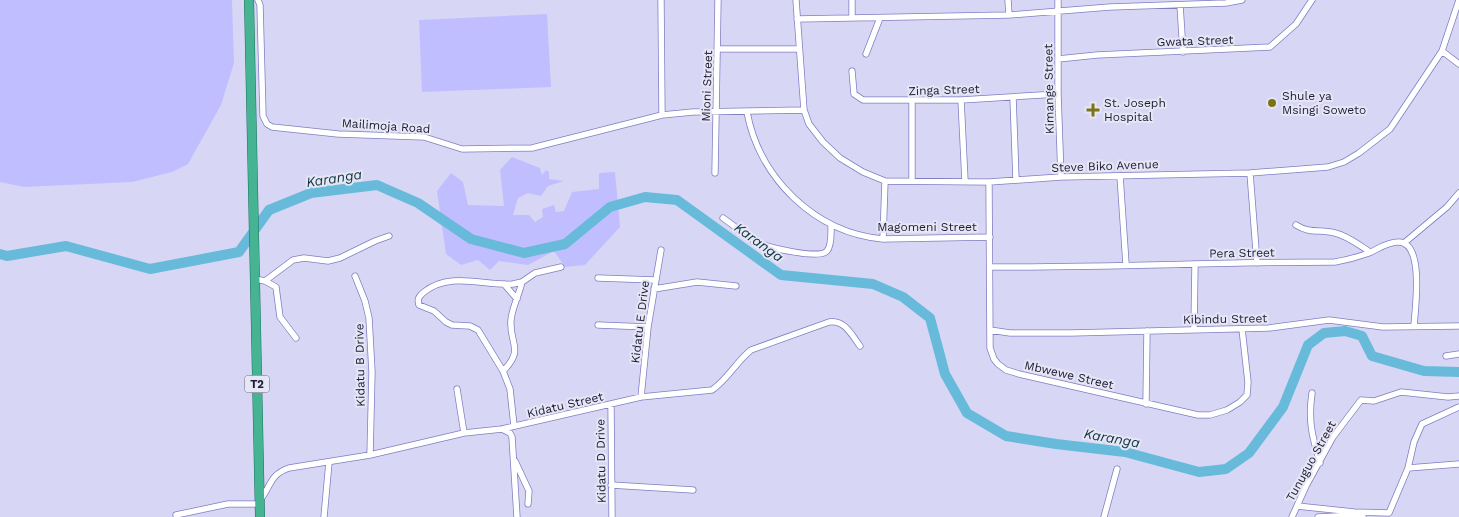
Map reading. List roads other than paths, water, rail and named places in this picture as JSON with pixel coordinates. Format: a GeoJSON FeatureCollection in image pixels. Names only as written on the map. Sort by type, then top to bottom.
{"type":"FeatureCollection","features":[{"type":"Feature","properties":{"kind":"highway","name":"T2"},"geometry":{"type":"LineString","coordinates":[[249,0],[252,213],[260,517]]}},
{"type":"Feature","properties":{"kind":"street","name":"Mailimoja Road"},"geometry":{"type":"LineString","coordinates":[[258,0],[260,5],[262,116],[267,124],[272,127],[338,134],[424,137],[462,148],[525,149],[545,146],[662,115],[715,111],[804,110]]}},
{"type":"Feature","properties":{"kind":"street"},"geometry":{"type":"LineString","coordinates":[[661,0],[662,115]]}},
{"type":"Feature","properties":{"kind":"street"},"geometry":{"type":"LineString","coordinates":[[713,0],[718,3]]}},
{"type":"Feature","properties":{"kind":"street","name":"Steve Biko Avenue"},"geometry":{"type":"LineString","coordinates":[[796,0],[804,110],[809,124],[823,142],[840,158],[862,172],[885,181],[989,182],[1061,177],[1250,173],[1328,166],[1344,162],[1390,129],[1442,51],[1459,0]]}},
{"type":"Feature","properties":{"kind":"street"},"geometry":{"type":"LineString","coordinates":[[852,0],[852,18]]}},
{"type":"Feature","properties":{"kind":"street"},"geometry":{"type":"LineString","coordinates":[[1008,0],[1009,15]]}},
{"type":"Feature","properties":{"kind":"street","name":"Kimange Street"},"geometry":{"type":"LineString","coordinates":[[1058,0],[1058,94],[1061,177]]}},
{"type":"Feature","properties":{"kind":"street"},"geometry":{"type":"LineString","coordinates":[[1110,0],[1110,7]]}},
{"type":"Feature","properties":{"kind":"street"},"geometry":{"type":"LineString","coordinates":[[797,19],[1009,15],[1110,7],[1226,3],[1242,0]]}},
{"type":"Feature","properties":{"kind":"street","name":"Gwata Street"},"geometry":{"type":"LineString","coordinates":[[1058,60],[1105,54],[1270,47],[1296,24],[1312,0]]}},
{"type":"Feature","properties":{"kind":"street","name":"Mioni Street"},"geometry":{"type":"LineString","coordinates":[[716,173],[715,111],[718,3]]}},
{"type":"Feature","properties":{"kind":"street"},"geometry":{"type":"LineString","coordinates":[[1180,5],[1184,52]]}},
{"type":"Feature","properties":{"kind":"street"},"geometry":{"type":"LineString","coordinates":[[866,54],[880,18]]}},
{"type":"Feature","properties":{"kind":"street"},"geometry":{"type":"LineString","coordinates":[[718,49],[799,49]]}},
{"type":"Feature","properties":{"kind":"street"},"geometry":{"type":"LineString","coordinates":[[1442,51],[1459,64]]}},
{"type":"Feature","properties":{"kind":"street","name":"Zinga Street"},"geometry":{"type":"LineString","coordinates":[[852,71],[853,89],[858,97],[863,100],[961,100],[1058,94]]}},
{"type":"Feature","properties":{"kind":"street"},"geometry":{"type":"LineString","coordinates":[[1012,97],[1016,180]]}},
{"type":"Feature","properties":{"kind":"street"},"geometry":{"type":"LineString","coordinates":[[961,100],[965,181]]}},
{"type":"Feature","properties":{"kind":"street"},"geometry":{"type":"LineString","coordinates":[[912,101],[912,180]]}},
{"type":"Feature","properties":{"kind":"street","name":"Magomeni Street"},"geometry":{"type":"LineString","coordinates":[[747,112],[756,147],[770,168],[803,207],[832,225],[867,237],[990,237]]}},
{"type":"Feature","properties":{"kind":"street"},"geometry":{"type":"LineString","coordinates":[[1250,173],[1258,263]]}},
{"type":"Feature","properties":{"kind":"street"},"geometry":{"type":"LineString","coordinates":[[1120,176],[1126,264]]}},
{"type":"Feature","properties":{"kind":"street"},"geometry":{"type":"LineString","coordinates":[[883,238],[885,181]]}},
{"type":"Feature","properties":{"kind":"street","name":"Mbwewe Street"},"geometry":{"type":"LineString","coordinates":[[989,182],[990,348],[994,359],[1006,370],[1036,379],[1204,415],[1227,410],[1247,395],[1248,382],[1242,329]]}},
{"type":"Feature","properties":{"kind":"street"},"geometry":{"type":"LineString","coordinates":[[1414,326],[1417,271],[1415,258],[1404,242],[1447,208],[1459,193]]}},
{"type":"Feature","properties":{"kind":"street"},"geometry":{"type":"LineString","coordinates":[[722,218],[755,241],[820,255],[828,249],[832,225]]}},
{"type":"Feature","properties":{"kind":"street"},"geometry":{"type":"LineString","coordinates":[[1296,225],[1308,231],[1335,233],[1346,237],[1370,252]]}},
{"type":"Feature","properties":{"kind":"street"},"geometry":{"type":"LineString","coordinates":[[266,281],[293,260],[304,258],[328,261],[340,258],[389,236]]}},
{"type":"Feature","properties":{"kind":"street","name":"Pera Street"},"geometry":{"type":"LineString","coordinates":[[990,266],[1054,267],[1126,264],[1195,265],[1335,262],[1351,259],[1386,244],[1404,242]]}},
{"type":"Feature","properties":{"kind":"street","name":"Kidatu E Drive"},"geometry":{"type":"LineString","coordinates":[[641,397],[648,327],[661,250]]}},
{"type":"Feature","properties":{"kind":"street"},"geometry":{"type":"LineString","coordinates":[[1194,329],[1195,265]]}},
{"type":"Feature","properties":{"kind":"street"},"geometry":{"type":"LineString","coordinates":[[514,426],[511,397],[502,371],[478,330],[470,326],[452,325],[446,322],[434,311],[420,305],[418,300],[420,295],[427,289],[437,284],[452,281],[484,281],[504,284],[522,282],[535,273],[561,268]]}},
{"type":"Feature","properties":{"kind":"street","name":"Kidatu B Drive"},"geometry":{"type":"LineString","coordinates":[[355,276],[369,318],[372,372],[370,455]]}},
{"type":"Feature","properties":{"kind":"street"},"geometry":{"type":"LineString","coordinates":[[598,278],[655,280]]}},
{"type":"Feature","properties":{"kind":"street"},"geometry":{"type":"LineString","coordinates":[[255,280],[266,281],[276,287],[280,317],[296,338]]}},
{"type":"Feature","properties":{"kind":"street"},"geometry":{"type":"LineString","coordinates":[[502,371],[511,363],[514,356],[515,345],[511,318],[522,282]]}},
{"type":"Feature","properties":{"kind":"street"},"geometry":{"type":"LineString","coordinates":[[654,289],[697,282],[736,286]]}},
{"type":"Feature","properties":{"kind":"street"},"geometry":{"type":"LineString","coordinates":[[504,284],[517,299]]}},
{"type":"Feature","properties":{"kind":"street","name":"Kibindu Street"},"geometry":{"type":"LineString","coordinates":[[990,330],[1010,333],[1062,333],[1242,329],[1269,328],[1329,320],[1383,326],[1459,326]]}},
{"type":"Feature","properties":{"kind":"street","name":"Kidatu Street"},"geometry":{"type":"LineString","coordinates":[[260,501],[268,489],[272,478],[288,468],[370,455],[464,433],[502,429],[641,397],[712,390],[721,384],[743,356],[751,350],[829,322],[836,321],[842,324],[860,346]]}},
{"type":"Feature","properties":{"kind":"street"},"geometry":{"type":"LineString","coordinates":[[598,325],[648,327]]}},
{"type":"Feature","properties":{"kind":"street"},"geometry":{"type":"LineString","coordinates":[[1146,404],[1147,331]]}},
{"type":"Feature","properties":{"kind":"street"},"geometry":{"type":"LineString","coordinates":[[1446,356],[1459,354]]}},
{"type":"Feature","properties":{"kind":"street"},"geometry":{"type":"LineString","coordinates":[[457,389],[464,433]]}},
{"type":"Feature","properties":{"kind":"street","name":"Tunuguo Street"},"geometry":{"type":"LineString","coordinates":[[1292,517],[1306,486],[1333,437],[1361,400],[1374,401],[1406,392],[1448,397],[1459,396]]}},
{"type":"Feature","properties":{"kind":"street"},"geometry":{"type":"LineString","coordinates":[[1312,393],[1309,416],[1310,426],[1320,463]]}},
{"type":"Feature","properties":{"kind":"street","name":"Kidatu D Drive"},"geometry":{"type":"LineString","coordinates":[[611,405],[612,517]]}},
{"type":"Feature","properties":{"kind":"street"},"geometry":{"type":"LineString","coordinates":[[1297,506],[1354,512],[1388,513],[1408,468],[1414,442],[1422,424],[1459,407]]}},
{"type":"Feature","properties":{"kind":"street"},"geometry":{"type":"LineString","coordinates":[[502,429],[510,433],[512,437],[516,517]]}},
{"type":"Feature","properties":{"kind":"street"},"geometry":{"type":"LineString","coordinates":[[514,459],[529,491],[528,504]]}},
{"type":"Feature","properties":{"kind":"street"},"geometry":{"type":"LineString","coordinates":[[324,517],[329,462]]}},
{"type":"Feature","properties":{"kind":"street"},"geometry":{"type":"LineString","coordinates":[[1408,468],[1459,464]]}},
{"type":"Feature","properties":{"kind":"street"},"geometry":{"type":"LineString","coordinates":[[1104,517],[1117,469]]}},
{"type":"Feature","properties":{"kind":"street"},"geometry":{"type":"LineString","coordinates":[[611,485],[693,490]]}},
{"type":"Feature","properties":{"kind":"street"},"geometry":{"type":"LineString","coordinates":[[176,514],[228,504],[260,501]]}},
{"type":"Feature","properties":{"kind":"street"},"geometry":{"type":"LineString","coordinates":[[1318,517],[1363,517]]}},
{"type":"Feature","properties":{"kind":"waterway","name":"Karanga"},"geometry":{"type":"LineString","coordinates":[[0,254],[7,256],[66,246],[150,269],[239,252],[269,210],[311,193],[377,185],[418,203],[471,239],[524,253],[565,244],[610,207],[645,197],[677,200],[781,275],[873,284],[903,297],[930,318],[945,374],[967,413],[1006,436],[1125,452],[1199,472],[1226,469],[1249,453],[1283,407],[1308,345],[1324,333],[1345,331],[1362,336],[1372,356],[1424,371],[1459,372]]}},
{"type":"Feature","properties":{"kind":"place","name":"Shule ya Msingi Soweto"},"geometry":{"type":"Point","coordinates":[1272,103]}},
{"type":"Feature","properties":{"kind":"place","name":"St. Joseph Hospital"},"geometry":{"type":"Point","coordinates":[1093,110]}}]}
